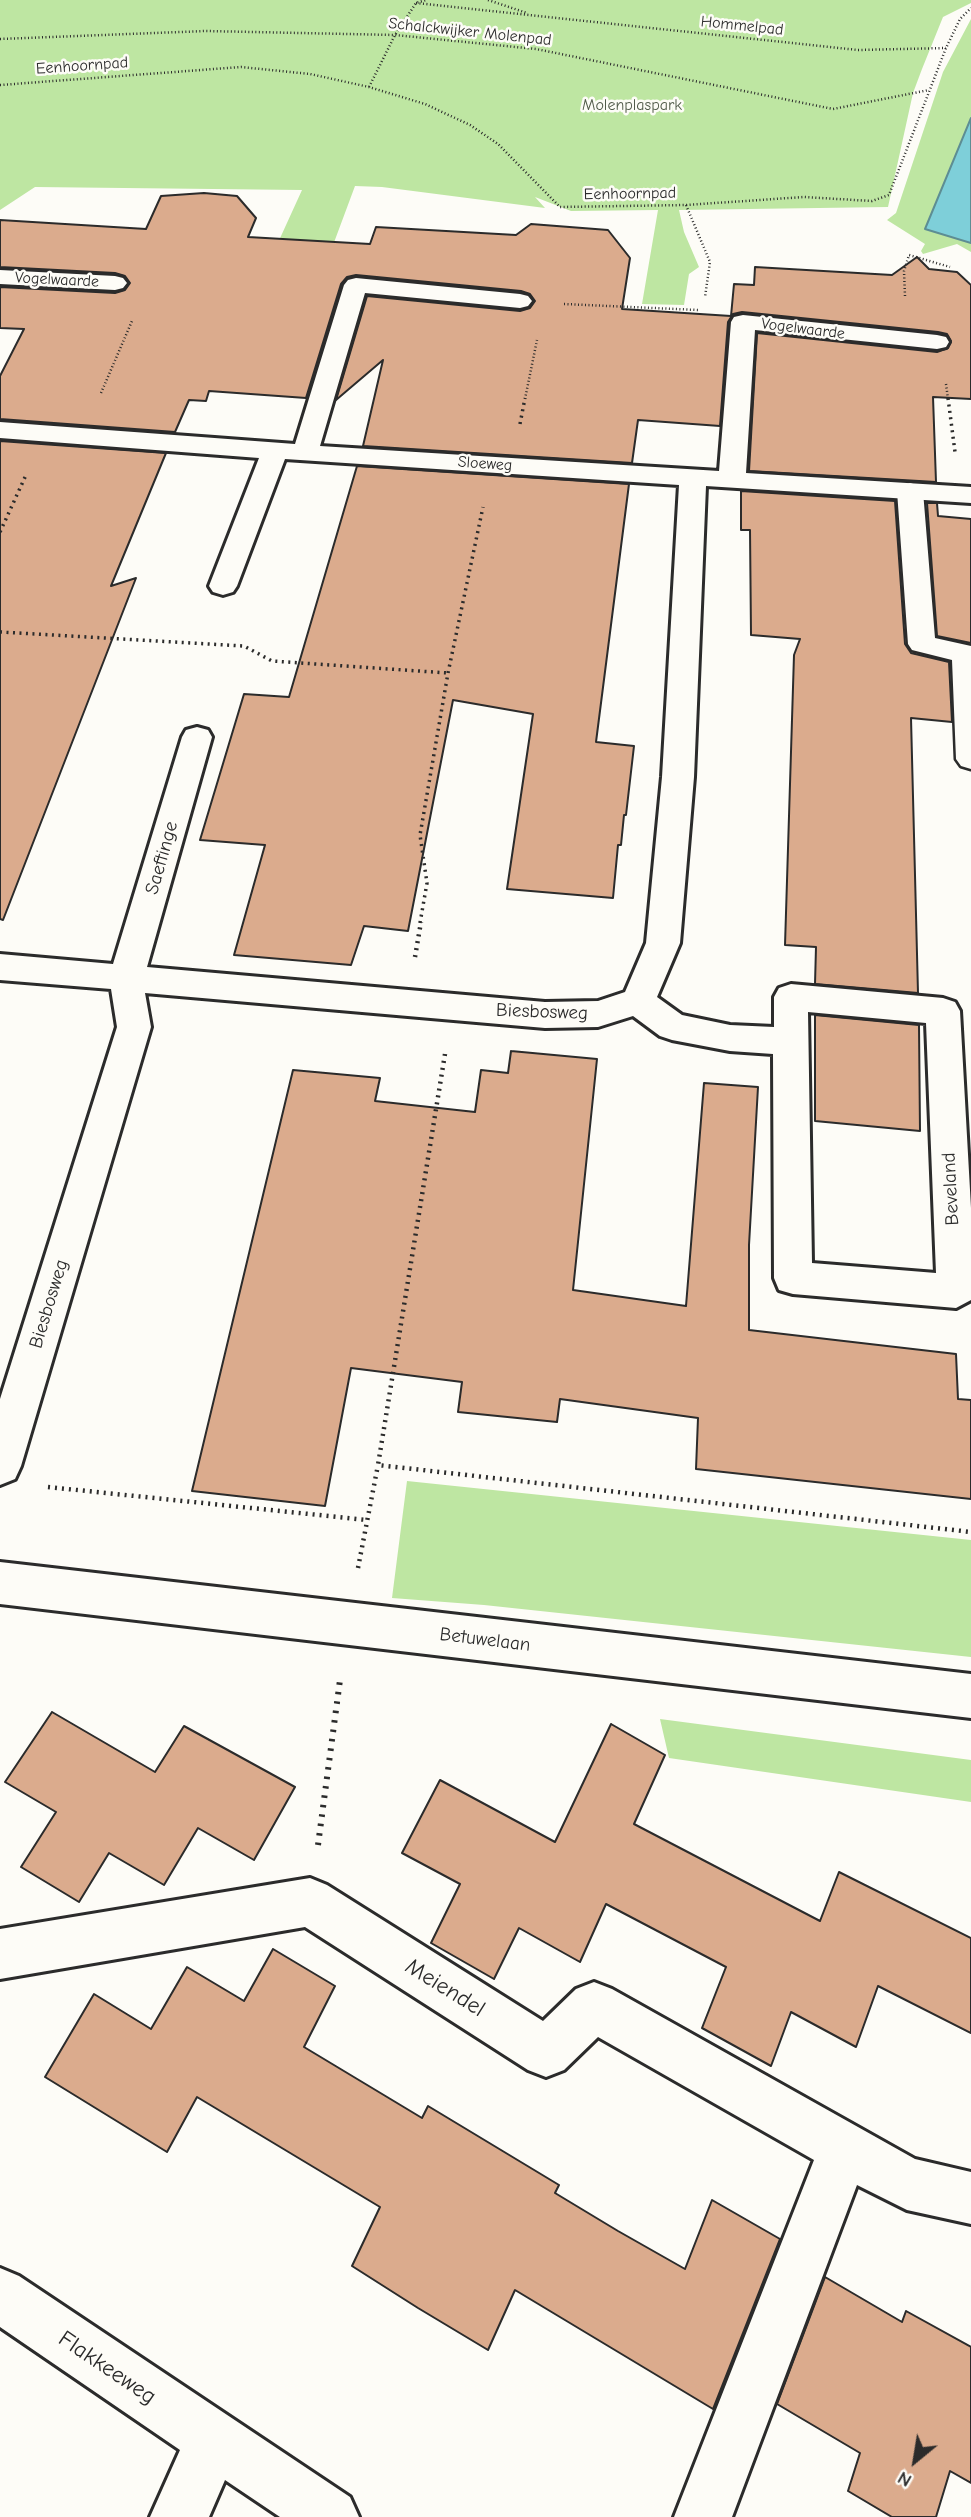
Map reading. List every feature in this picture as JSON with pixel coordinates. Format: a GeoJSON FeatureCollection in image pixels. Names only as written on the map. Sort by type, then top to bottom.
{"type":"FeatureCollection","features":[{"type":"Feature","properties":{"kind":"street","name":"Vogelwaarde"},"geometry":{"type":"LineString","coordinates":[[0,276],[114,283]]}},
{"type":"Feature","properties":{"kind":"street"},"geometry":{"type":"LineString","coordinates":[[305,453],[356,285],[531,302]]}},
{"type":"Feature","properties":{"kind":"street","name":"Vogelwaarde"},"geometry":{"type":"LineString","coordinates":[[732,480],[743,322],[897,340],[937,342]]}},
{"type":"Feature","properties":{"kind":"street","name":"Sloeweg"},"geometry":{"type":"LineString","coordinates":[[0,430],[275,451],[966,495]]}},
{"type":"Feature","properties":{"kind":"street"},"geometry":{"type":"LineString","coordinates":[[223,586],[275,451]]}},
{"type":"Feature","properties":{"kind":"street"},"geometry":{"type":"LineString","coordinates":[[693,478],[678,778],[663,943],[638,1001],[672,1027],[730,1038],[791,1042]]}},
{"type":"Feature","properties":{"kind":"street","name":"Saeftinge"},"geometry":{"type":"LineString","coordinates":[[126,979],[197,737]]}},
{"type":"Feature","properties":{"kind":"street","name":"Biesbosweg"},"geometry":{"type":"LineString","coordinates":[[0,967],[545,1015],[598,1014],[638,1001]]}},
{"type":"Feature","properties":{"kind":"street","name":"Biesbosweg"},"geometry":{"type":"LineString","coordinates":[[0,1466],[134,1027],[126,979]]}},
{"type":"Feature","properties":{"kind":"street","name":"Beveland"},"geometry":{"type":"LineString","coordinates":[[791,997],[943,1011],[956,1291],[793,1278],[791,1042],[791,997]]}},
{"type":"Feature","properties":{"kind":"street","name":"Betuwelaan"},"geometry":{"type":"LineString","coordinates":[[0,1584],[971,1696]]}},
{"type":"Feature","properties":{"kind":"street"},"geometry":{"type":"LineString","coordinates":[[0,1954],[310,1902]]}},
{"type":"Feature","properties":{"kind":"street","name":"Meiendel"},"geometry":{"type":"LineString","coordinates":[[310,1902],[546,2052],[594,2007],[907,2184],[971,2198]]}},
{"type":"Feature","properties":{"kind":"street"},"geometry":{"type":"LineString","coordinates":[[703,2517],[845,2148]]}},
{"type":"Feature","properties":{"kind":"street","name":"Flakkeeweg"},"geometry":{"type":"LineString","coordinates":[[0,2295],[330,2517]]}},
{"type":"Feature","properties":{"kind":"street"},"geometry":{"type":"LineString","coordinates":[[179,2517],[214,2440]]}},
{"type":"Feature","properties":{"kind":"lane"},"geometry":{"type":"LineString","coordinates":[[910,491],[922,644],[966,654],[971,759]]}},
{"type":"Feature","properties":{"kind":"path"},"geometry":{"type":"LineString","coordinates":[[369,87],[395,35],[416,4],[426,0]]}},
{"type":"Feature","properties":{"kind":"path","name":"Hommelpad"},"geometry":{"type":"LineString","coordinates":[[488,0],[536,16]]}},
{"type":"Feature","properties":{"kind":"path","name":"Hommelpad"},"geometry":{"type":"LineString","coordinates":[[416,4],[858,50],[946,48]]}},
{"type":"Feature","properties":{"kind":"path","name":"Eenhoornpad"},"geometry":{"type":"LineString","coordinates":[[0,85],[241,66],[310,74],[369,87],[425,104],[470,125],[498,144],[560,207],[685,205],[804,197],[872,201],[890,195],[946,48],[960,19],[971,8]]}},
{"type":"Feature","properties":{"kind":"path","name":"Schalckwijker Molenpad"},"geometry":{"type":"LineString","coordinates":[[0,39],[206,31],[395,35],[536,49],[833,109],[930,89]]}},
{"type":"Feature","properties":{"kind":"path"},"geometry":{"type":"LineString","coordinates":[[685,205],[710,262],[705,298]]}},
{"type":"Feature","properties":{"kind":"path"},"geometry":{"type":"LineString","coordinates":[[897,340],[906,316],[904,271],[909,255],[950,267]]}},
{"type":"Feature","properties":{"kind":"path"},"geometry":{"type":"LineString","coordinates":[[83,436],[146,288],[114,283]]}},
{"type":"Feature","properties":{"kind":"path"},"geometry":{"type":"LineString","coordinates":[[407,1003],[426,883],[421,835],[449,673],[501,465],[529,389],[531,302],[703,310]]}},
{"type":"Feature","properties":{"kind":"path"},"geometry":{"type":"LineString","coordinates":[[937,342],[966,495]]}},
{"type":"Feature","properties":{"kind":"path"},"geometry":{"type":"LineString","coordinates":[[0,532],[45,433]]}},
{"type":"Feature","properties":{"kind":"path"},"geometry":{"type":"LineString","coordinates":[[0,632],[244,646],[272,661],[449,673]]}},
{"type":"Feature","properties":{"kind":"path"},"geometry":{"type":"LineString","coordinates":[[310,1902],[348,1624],[378,1465],[453,1006]]}},
{"type":"Feature","properties":{"kind":"path"},"geometry":{"type":"LineString","coordinates":[[378,1465],[971,1532]]}},
{"type":"Feature","properties":{"kind":"path"},"geometry":{"type":"LineString","coordinates":[[41,1487],[367,1520]]}},
{"type":"Feature","properties":{"kind":"green space","name":"Molenplaspark"},"geometry":{"type":"Polygon","coordinates":[[[0,0],[971,0],[971,3],[943,17],[913,93],[888,207],[679,210],[684,232],[699,267],[689,274],[684,305],[642,304],[658,210],[571,211],[535,197],[545,208],[382,187],[355,186],[326,264],[271,258],[302,190],[35,187],[0,210],[0,0]]]}},
{"type":"Feature","properties":{"kind":"green space"},"geometry":{"type":"Polygon","coordinates":[[[971,19],[971,118],[925,229],[971,191],[971,252],[957,244],[923,254],[921,251],[925,244],[887,220],[896,213],[943,72],[971,19]]]}},
{"type":"Feature","properties":{"kind":"green space"},"geometry":{"type":"Polygon","coordinates":[[[407,1481],[971,1540],[971,1657],[484,1605],[392,1598],[407,1481]]]}},
{"type":"Feature","properties":{"kind":"green space"},"geometry":{"type":"Polygon","coordinates":[[[660,1719],[971,1760],[971,1802],[669,1758],[660,1719]]]}},
{"type":"Feature","properties":{"kind":"water"},"geometry":{"type":"Polygon","coordinates":[[[971,118],[971,243],[925,229],[971,118]]]}},
{"type":"Feature","properties":{"kind":"building"},"geometry":{"type":"Polygon","coordinates":[[[204,193],[237,196],[256,218],[248,237],[370,244],[376,227],[516,235],[531,224],[608,230],[630,258],[622,309],[731,316],[734,284],[754,285],[755,267],[892,275],[917,257],[929,269],[957,272],[971,285],[971,399],[933,397],[936,482],[749,471],[757,333],[937,352],[948,348],[951,341],[947,334],[938,332],[742,312],[733,314],[728,322],[720,426],[638,420],[632,463],[363,446],[383,360],[336,400],[367,296],[520,311],[530,308],[535,301],[530,294],[521,291],[356,275],[347,277],[341,284],[306,398],[209,391],[206,401],[189,400],[175,432],[0,419],[0,376],[24,329],[0,328],[0,287],[115,293],[125,290],[130,283],[125,276],[115,273],[0,267],[0,220],[146,229],[161,196],[204,193]]]}},
{"type":"Feature","properties":{"kind":"building"},"geometry":{"type":"Polygon","coordinates":[[[0,441],[166,453],[111,586],[136,578],[3,920],[0,919],[0,441]]]}},
{"type":"Feature","properties":{"kind":"building"},"geometry":{"type":"Polygon","coordinates":[[[357,466],[629,484],[596,742],[634,746],[626,815],[621,845],[618,845],[613,898],[507,889],[533,714],[453,700],[408,931],[364,926],[351,965],[234,955],[265,845],[200,840],[244,694],[289,697],[357,466]]]}},
{"type":"Feature","properties":{"kind":"building"},"geometry":{"type":"Polygon","coordinates":[[[741,491],[895,501],[905,644],[911,653],[949,662],[952,722],[911,718],[918,993],[815,984],[816,947],[785,945],[794,655],[800,639],[751,635],[750,530],[741,530],[741,491]]]}},
{"type":"Feature","properties":{"kind":"building"},"geometry":{"type":"Polygon","coordinates":[[[927,503],[937,503],[938,516],[971,519],[971,643],[937,636],[927,503]]]}},
{"type":"Feature","properties":{"kind":"building"},"geometry":{"type":"Polygon","coordinates":[[[815,1015],[919,1025],[920,1131],[815,1121],[815,1015]]]}},
{"type":"Feature","properties":{"kind":"building"},"geometry":{"type":"Polygon","coordinates":[[[511,1051],[597,1059],[573,1290],[686,1306],[704,1083],[758,1087],[749,1245],[749,1330],[956,1354],[958,1399],[971,1400],[971,1499],[696,1469],[698,1418],[560,1399],[557,1422],[458,1412],[462,1382],[351,1368],[325,1506],[192,1491],[293,1070],[380,1078],[375,1101],[475,1112],[481,1070],[508,1073],[511,1051]]]}},
{"type":"Feature","properties":{"kind":"building"},"geometry":{"type":"Polygon","coordinates":[[[52,1712],[155,1772],[184,1726],[295,1787],[254,1860],[198,1828],[164,1885],[109,1853],[79,1902],[21,1867],[56,1812],[5,1782],[52,1712]]]}},
{"type":"Feature","properties":{"kind":"building"},"geometry":{"type":"Polygon","coordinates":[[[611,1724],[665,1755],[634,1824],[820,1921],[839,1872],[971,1938],[971,2033],[878,1986],[856,2047],[791,2012],[771,2066],[702,2028],[726,1967],[606,1904],[580,1962],[519,1928],[494,1979],[431,1943],[460,1884],[402,1853],[440,1780],[555,1842],[611,1724]]]}},
{"type":"Feature","properties":{"kind":"building"},"geometry":{"type":"Polygon","coordinates":[[[273,1949],[335,1986],[304,2047],[422,2118],[428,2106],[559,2185],[555,2193],[618,2231],[685,2269],[712,2200],[780,2239],[713,2409],[515,2290],[488,2350],[418,2308],[352,2266],[380,2207],[197,2097],[167,2152],[45,2077],[94,1994],[151,2029],[187,1967],[244,2001],[273,1949]]]}},
{"type":"Feature","properties":{"kind":"building"},"geometry":{"type":"Polygon","coordinates":[[[825,2277],[902,2322],[906,2311],[971,2347],[971,2483],[950,2471],[936,2517],[892,2517],[848,2491],[860,2453],[777,2404],[825,2277]]]}}]}
